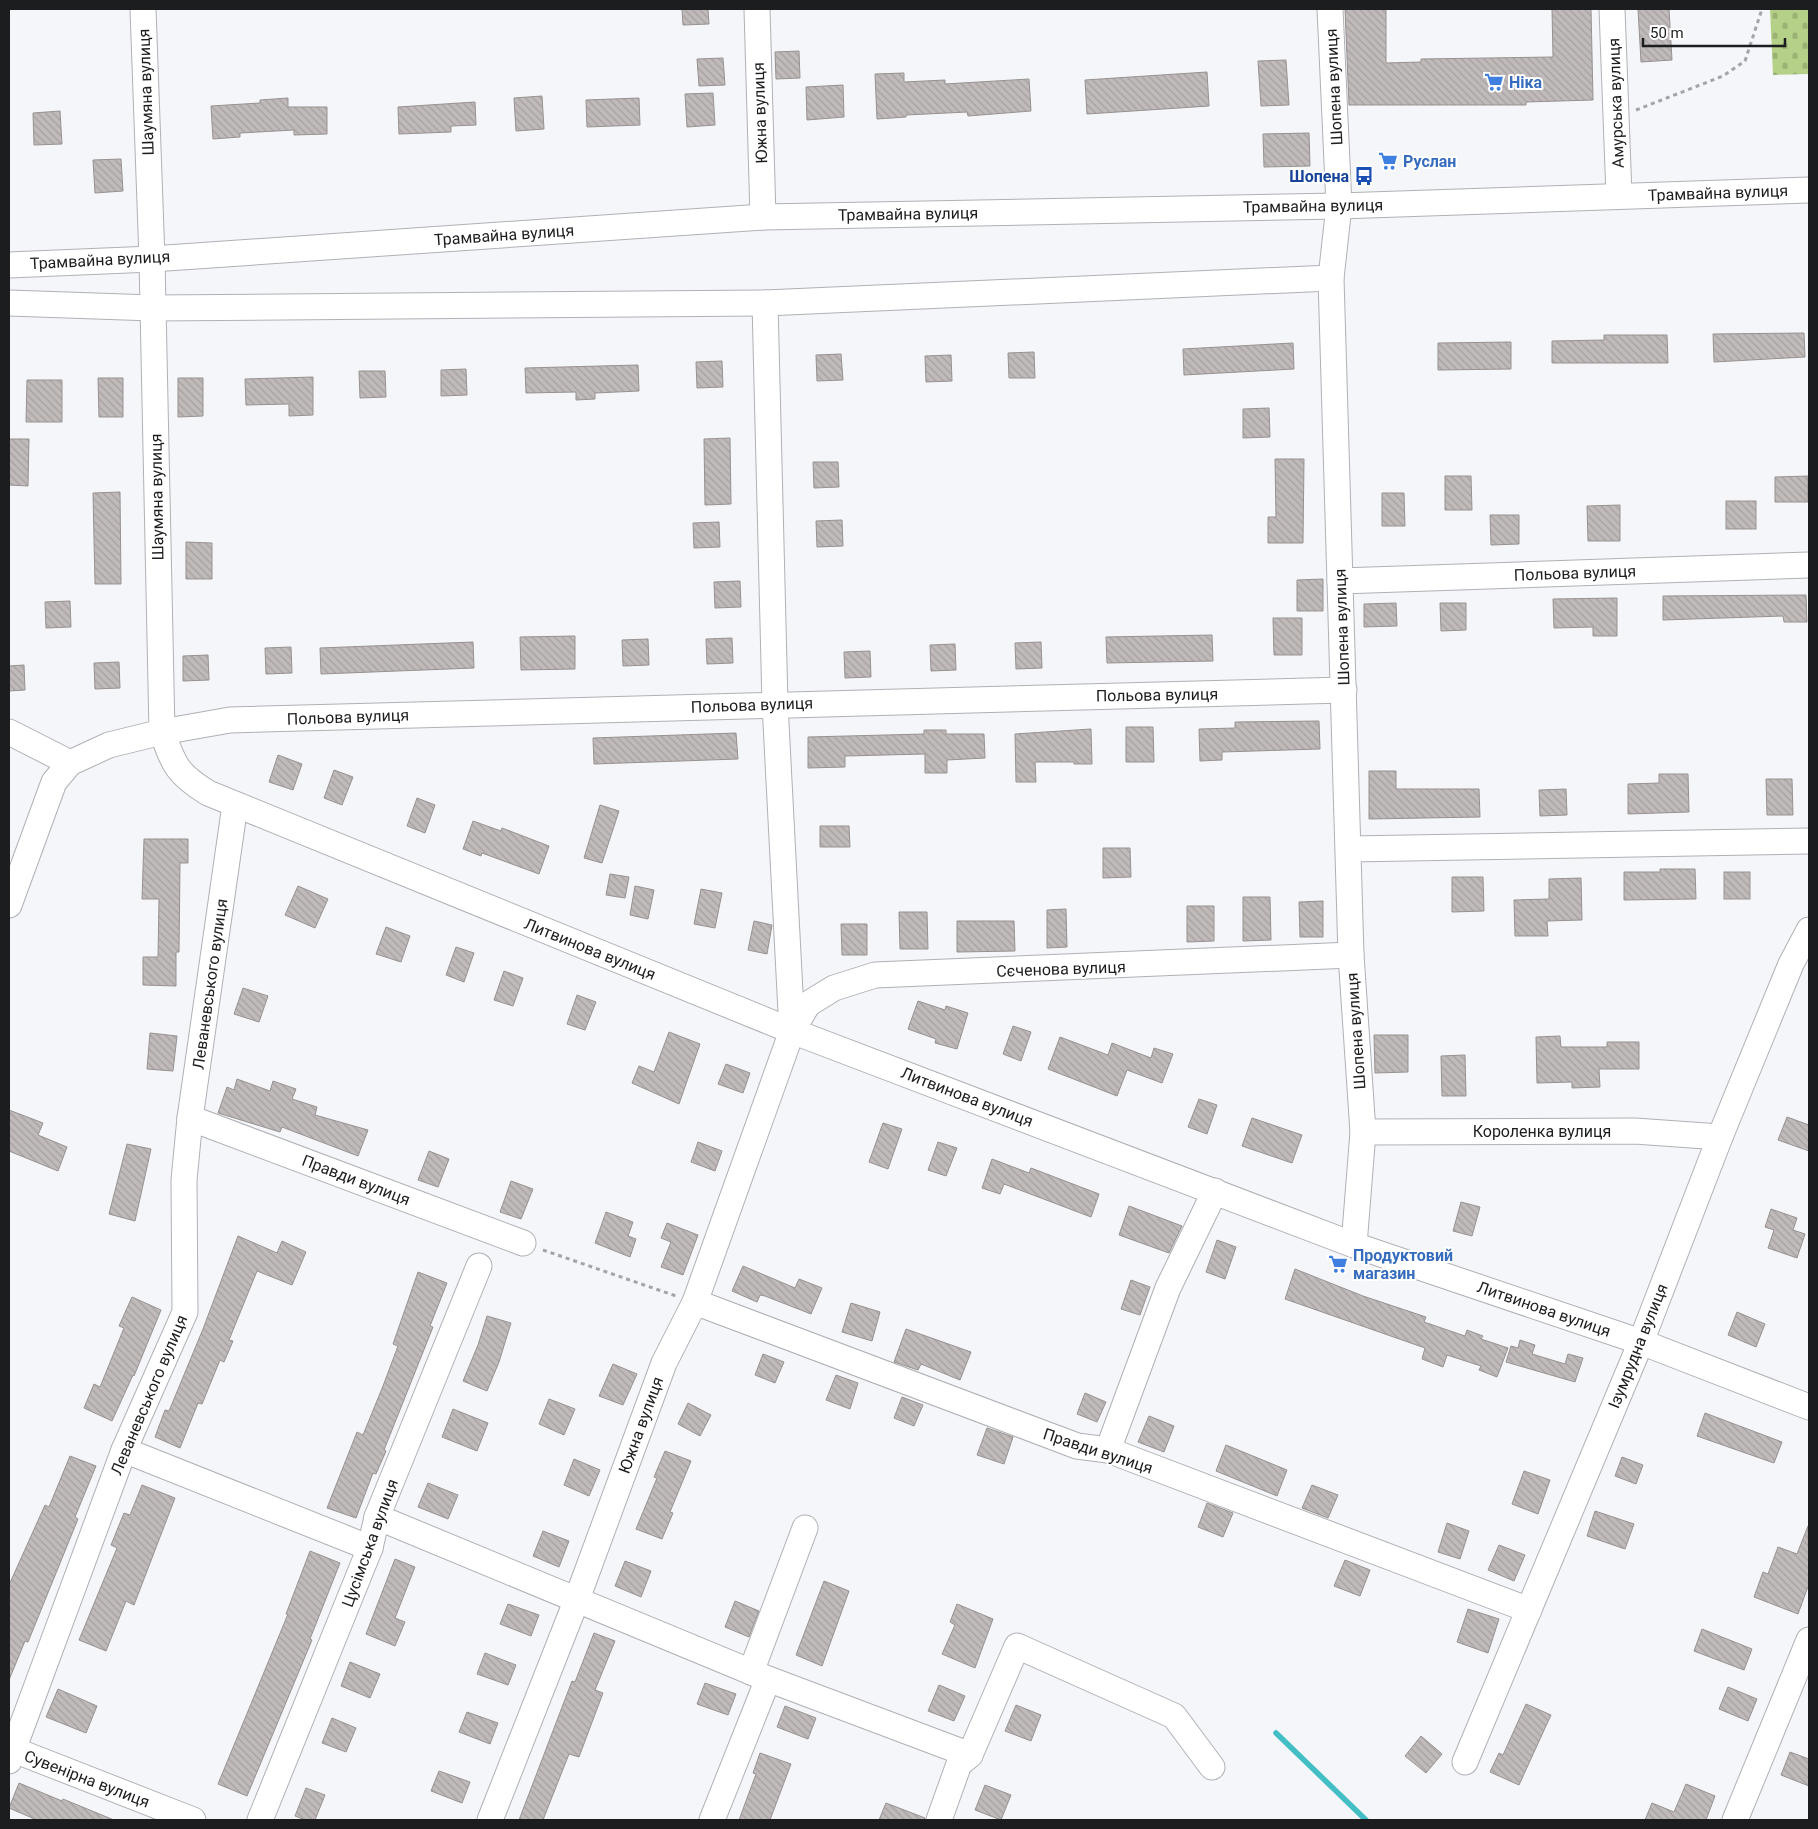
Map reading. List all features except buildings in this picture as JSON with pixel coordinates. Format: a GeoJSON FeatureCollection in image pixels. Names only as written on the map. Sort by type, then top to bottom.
{"type":"FeatureCollection","features":[{"type":"Feature","properties":{"kind":"street","name":"Шаумяна вулиця"},"geometry":{"type":"LineString","coordinates":[[143,9],[152,259],[162,732]]}},
{"type":"Feature","properties":{"kind":"street","name":"Южна вулиця"},"geometry":{"type":"LineString","coordinates":[[757,9],[763,217]]}},
{"type":"Feature","properties":{"kind":"street","name":"Шопена вулиця"},"geometry":{"type":"LineString","coordinates":[[1330,9],[1339,206],[1331,278],[1351,955],[1363,1132],[1354,1245]]}},
{"type":"Feature","properties":{"kind":"street","name":"Амурська вулиця"},"geometry":{"type":"LineString","coordinates":[[1612,9],[1619,196]]}},
{"type":"Feature","properties":{"kind":"street","name":"Трамвайна вулиця"},"geometry":{"type":"LineString","coordinates":[[9,265],[152,259],[763,217],[1339,206],[1808,191]]}},
{"type":"Feature","properties":{"kind":"street"},"geometry":{"type":"LineString","coordinates":[[9,304],[153,308],[765,302],[1331,278]]}},
{"type":"Feature","properties":{"kind":"street"},"geometry":{"type":"LineString","coordinates":[[765,302],[775,704],[792,1031]]}},
{"type":"Feature","properties":{"kind":"street","name":"Польова вулиця"},"geometry":{"type":"LineString","coordinates":[[1340,582],[1809,565]]}},
{"type":"Feature","properties":{"kind":"street","name":"Польова вулиця"},"geometry":{"type":"LineString","coordinates":[[162,732],[230,720],[1344,690]]}},
{"type":"Feature","properties":{"kind":"street"},"geometry":{"type":"LineString","coordinates":[[9,732],[70,763]]}},
{"type":"Feature","properties":{"kind":"street"},"geometry":{"type":"LineString","coordinates":[[9,905],[54,782],[70,763],[109,745],[162,732]]}},
{"type":"Feature","properties":{"kind":"street","name":"Литвинова вулиця"},"geometry":{"type":"LineString","coordinates":[[162,732],[173,762],[186,779],[208,793],[792,1031],[1354,1245],[1641,1342],[1809,1407]]}},
{"type":"Feature","properties":{"kind":"street","name":"Леваневського вулиця"},"geometry":{"type":"LineString","coordinates":[[10,1753],[124,1450],[185,1312],[184,1180],[190,1118],[235,804]]}},
{"type":"Feature","properties":{"kind":"street"},"geometry":{"type":"LineString","coordinates":[[1349,849],[1809,841]]}},
{"type":"Feature","properties":{"kind":"street","name":"Ізумрудна вулиця"},"geometry":{"type":"LineString","coordinates":[[1465,1762],[1641,1342],[1720,1136],[1792,964],[1809,930]]}},
{"type":"Feature","properties":{"kind":"street","name":"Сєченова вулиця"},"geometry":{"type":"LineString","coordinates":[[792,1031],[808,1004],[834,988],[875,976],[1351,955]]}},
{"type":"Feature","properties":{"kind":"street","name":"Южна вулиця"},"geometry":{"type":"LineString","coordinates":[[490,1820],[577,1598],[664,1363],[695,1302],[792,1031]]}},
{"type":"Feature","properties":{"kind":"street","name":"Правди вулиця"},"geometry":{"type":"LineString","coordinates":[[190,1118],[523,1243]]}},
{"type":"Feature","properties":{"kind":"street","name":"Короленка вулиця"},"geometry":{"type":"LineString","coordinates":[[1363,1132],[1635,1131],[1720,1136]]}},
{"type":"Feature","properties":{"kind":"street"},"geometry":{"type":"LineString","coordinates":[[1108,1450],[1168,1288],[1215,1191]]}},
{"type":"Feature","properties":{"kind":"street","name":"Цусімська вулиця"},"geometry":{"type":"LineString","coordinates":[[260,1820],[370,1548],[378,1516],[479,1266]]}},
{"type":"Feature","properties":{"kind":"street","name":"Правди вулиця"},"geometry":{"type":"LineString","coordinates":[[695,1302],[1077,1446],[1108,1450],[1529,1610]]}},
{"type":"Feature","properties":{"kind":"street"},"geometry":{"type":"LineString","coordinates":[[124,1450],[370,1548]]}},
{"type":"Feature","properties":{"kind":"street"},"geometry":{"type":"LineString","coordinates":[[378,1516],[759,1676],[970,1755]]}},
{"type":"Feature","properties":{"kind":"street"},"geometry":{"type":"LineString","coordinates":[[712,1820],[805,1528]]}},
{"type":"Feature","properties":{"kind":"street"},"geometry":{"type":"LineString","coordinates":[[1735,1820],[1809,1640]]}},
{"type":"Feature","properties":{"kind":"street"},"geometry":{"type":"LineString","coordinates":[[939,1820],[959,1764],[970,1755],[1017,1646],[1174,1716],[1212,1767]]}},
{"type":"Feature","properties":{"kind":"street","name":"Сувенірна вулиця"},"geometry":{"type":"LineString","coordinates":[[10,1753],[193,1820]]}},
{"type":"Feature","properties":{"kind":"path"},"geometry":{"type":"LineString","coordinates":[[1616,117],[1723,76],[1745,61],[1762,9]]}},
{"type":"Feature","properties":{"kind":"path"},"geometry":{"type":"LineString","coordinates":[[523,1243],[695,1302]]}},
{"type":"Feature","properties":{"kind":"green space"},"geometry":{"type":"Polygon","coordinates":[[[1770,9],[1809,9],[1809,74],[1773,75],[1770,9]]]}},
{"type":"Feature","properties":{"kind":"waterway"},"geometry":{"type":"LineString","coordinates":[[1276,1733],[1366,1820]]}},
{"type":"Feature","properties":{"kind":"place","name":"Ніка"},"geometry":{"type":"Point","coordinates":[1494,82]}},
{"type":"Feature","properties":{"kind":"place","name":"Руслан"},"geometry":{"type":"Point","coordinates":[1388,161]}},
{"type":"Feature","properties":{"kind":"place","name":"Шопена"},"geometry":{"type":"Point","coordinates":[1364,176]}},
{"type":"Feature","properties":{"kind":"place","name":"Продуктовий магазин"},"geometry":{"type":"Point","coordinates":[1338,1264]}}]}
